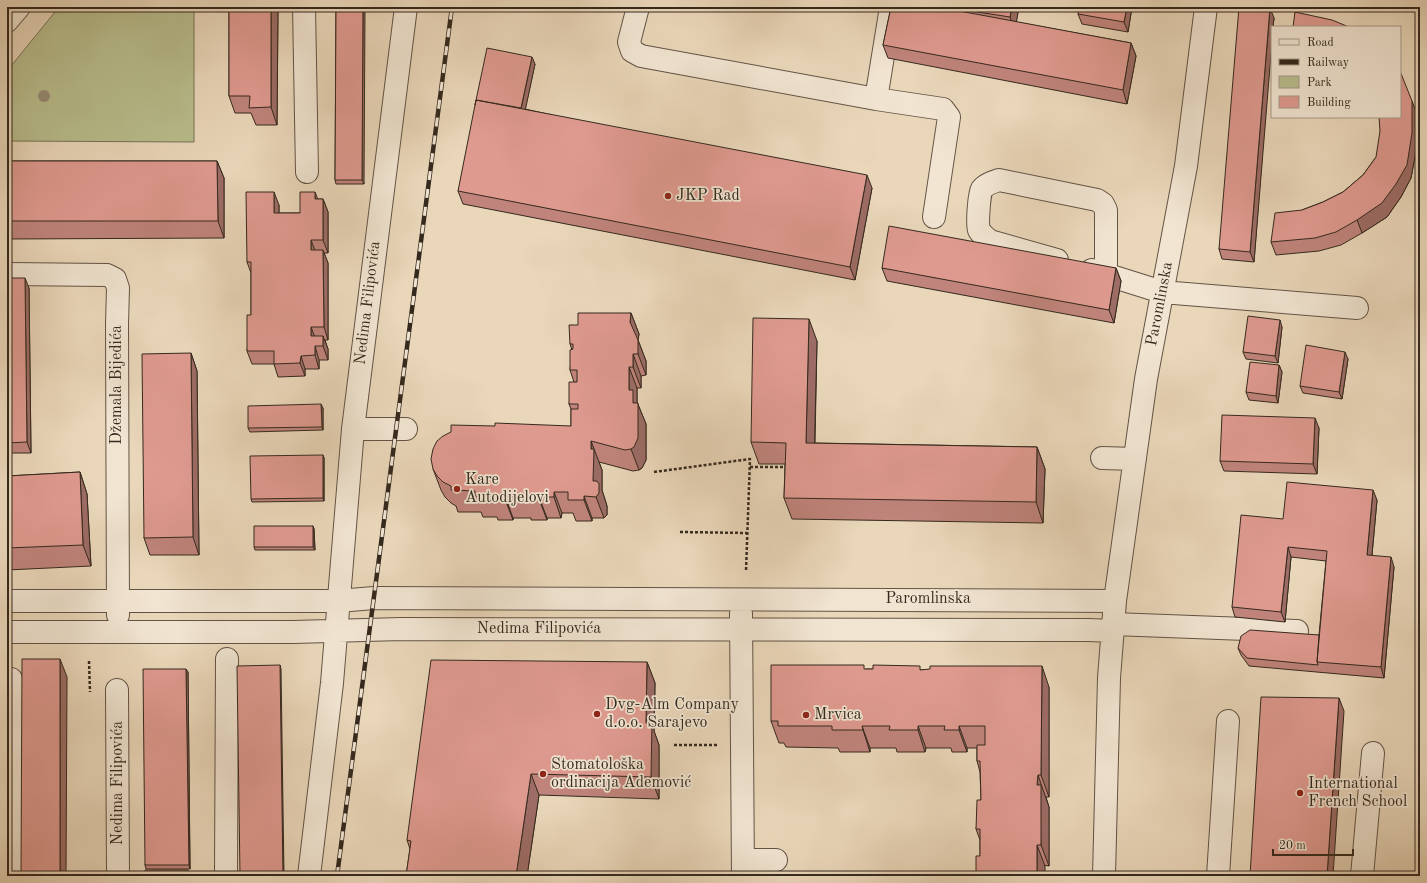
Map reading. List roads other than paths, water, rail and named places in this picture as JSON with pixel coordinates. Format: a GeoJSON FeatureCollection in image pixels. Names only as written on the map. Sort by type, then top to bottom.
{"type":"FeatureCollection","features":[{"type":"Feature","properties":{"kind":"street"},"geometry":{"type":"LineString","coordinates":[[7,21],[19,7]]}},
{"type":"Feature","properties":{"kind":"street"},"geometry":{"type":"LineString","coordinates":[[304,7],[307,172]]}},
{"type":"Feature","properties":{"kind":"street","name":"Nedima Filipovića"},"geometry":{"type":"LineString","coordinates":[[309,876],[332,683],[353,429],[406,7]]}},
{"type":"Feature","properties":{"kind":"street"},"geometry":{"type":"LineString","coordinates":[[638,7],[629,42],[632,51],[641,56],[876,99],[943,109],[949,117],[934,217]]}},
{"type":"Feature","properties":{"kind":"street"},"geometry":{"type":"LineString","coordinates":[[876,99],[891,7]]}},
{"type":"Feature","properties":{"kind":"street","name":"Paromlinska"},"geometry":{"type":"LineString","coordinates":[[1104,876],[1109,678],[1115,601],[1146,379],[1186,166],[1206,7]]}},
{"type":"Feature","properties":{"kind":"street"},"geometry":{"type":"LineString","coordinates":[[1106,274],[1106,210],[1103,204],[1097,200],[999,180],[988,184],[983,188],[979,195],[978,228],[984,237],[990,241],[1106,274],[1162,292],[1357,308]]}},
{"type":"Feature","properties":{"kind":"street","name":"Džemala Bijedića"},"geometry":{"type":"LineString","coordinates":[[7,274],[107,275],[115,279],[118,288],[118,632]]}},
{"type":"Feature","properties":{"kind":"street"},"geometry":{"type":"LineString","coordinates":[[353,429],[406,429]]}},
{"type":"Feature","properties":{"kind":"street"},"geometry":{"type":"LineString","coordinates":[[1102,458],[1135,459]]}},
{"type":"Feature","properties":{"kind":"street","name":"Nedima Filipovića"},"geometry":{"type":"LineString","coordinates":[[338,601],[374,598],[740,599]]}},
{"type":"Feature","properties":{"kind":"street"},"geometry":{"type":"LineString","coordinates":[[740,599],[743,868],[776,860]]}},
{"type":"Feature","properties":{"kind":"street","name":"Paromlinska"},"geometry":{"type":"LineString","coordinates":[[740,599],[1115,601]]}},
{"type":"Feature","properties":{"kind":"street"},"geometry":{"type":"LineString","coordinates":[[7,601],[338,601]]}},
{"type":"Feature","properties":{"kind":"street"},"geometry":{"type":"LineString","coordinates":[[1112,627],[1297,632]]}},
{"type":"Feature","properties":{"kind":"street","name":"Paromlinska"},"geometry":{"type":"LineString","coordinates":[[741,630],[1089,630],[1112,627]]}},
{"type":"Feature","properties":{"kind":"street"},"geometry":{"type":"LineString","coordinates":[[7,632],[293,632],[336,630]]}},
{"type":"Feature","properties":{"kind":"street","name":"Nedima Filipovića"},"geometry":{"type":"LineString","coordinates":[[336,630],[741,630]]}},
{"type":"Feature","properties":{"kind":"street"},"geometry":{"type":"LineString","coordinates":[[226,876],[227,659]]}},
{"type":"Feature","properties":{"kind":"street"},"geometry":{"type":"LineString","coordinates":[[11,679],[11,876]]}},
{"type":"Feature","properties":{"kind":"street","name":"Nedima Filipovića"},"geometry":{"type":"LineString","coordinates":[[117,690],[118,876]]}},
{"type":"Feature","properties":{"kind":"street"},"geometry":{"type":"LineString","coordinates":[[1218,876],[1228,721]]}},
{"type":"Feature","properties":{"kind":"street"},"geometry":{"type":"LineString","coordinates":[[1362,876],[1373,753]]}},
{"type":"Feature","properties":{"kind":"railway"},"geometry":{"type":"LineString","coordinates":[[337,876],[452,7]]}},
{"type":"Feature","properties":{"kind":"place","name":"JKP Rad"},"geometry":{"type":"Point","coordinates":[668,196]}},
{"type":"Feature","properties":{"kind":"place","name":"Kare Autodijelovi"},"geometry":{"type":"Point","coordinates":[457,489]}},
{"type":"Feature","properties":{"kind":"place","name":"Dvg-Alm Company d.o.o. Sarajevo"},"geometry":{"type":"Point","coordinates":[597,714]}},
{"type":"Feature","properties":{"kind":"place","name":"Mrvica"},"geometry":{"type":"Point","coordinates":[806,715]}},
{"type":"Feature","properties":{"kind":"place","name":"Stomatološka ordinacija Ademović"},"geometry":{"type":"Point","coordinates":[543,774]}},
{"type":"Feature","properties":{"kind":"place","name":"International French School"},"geometry":{"type":"Point","coordinates":[1300,793]}}]}
